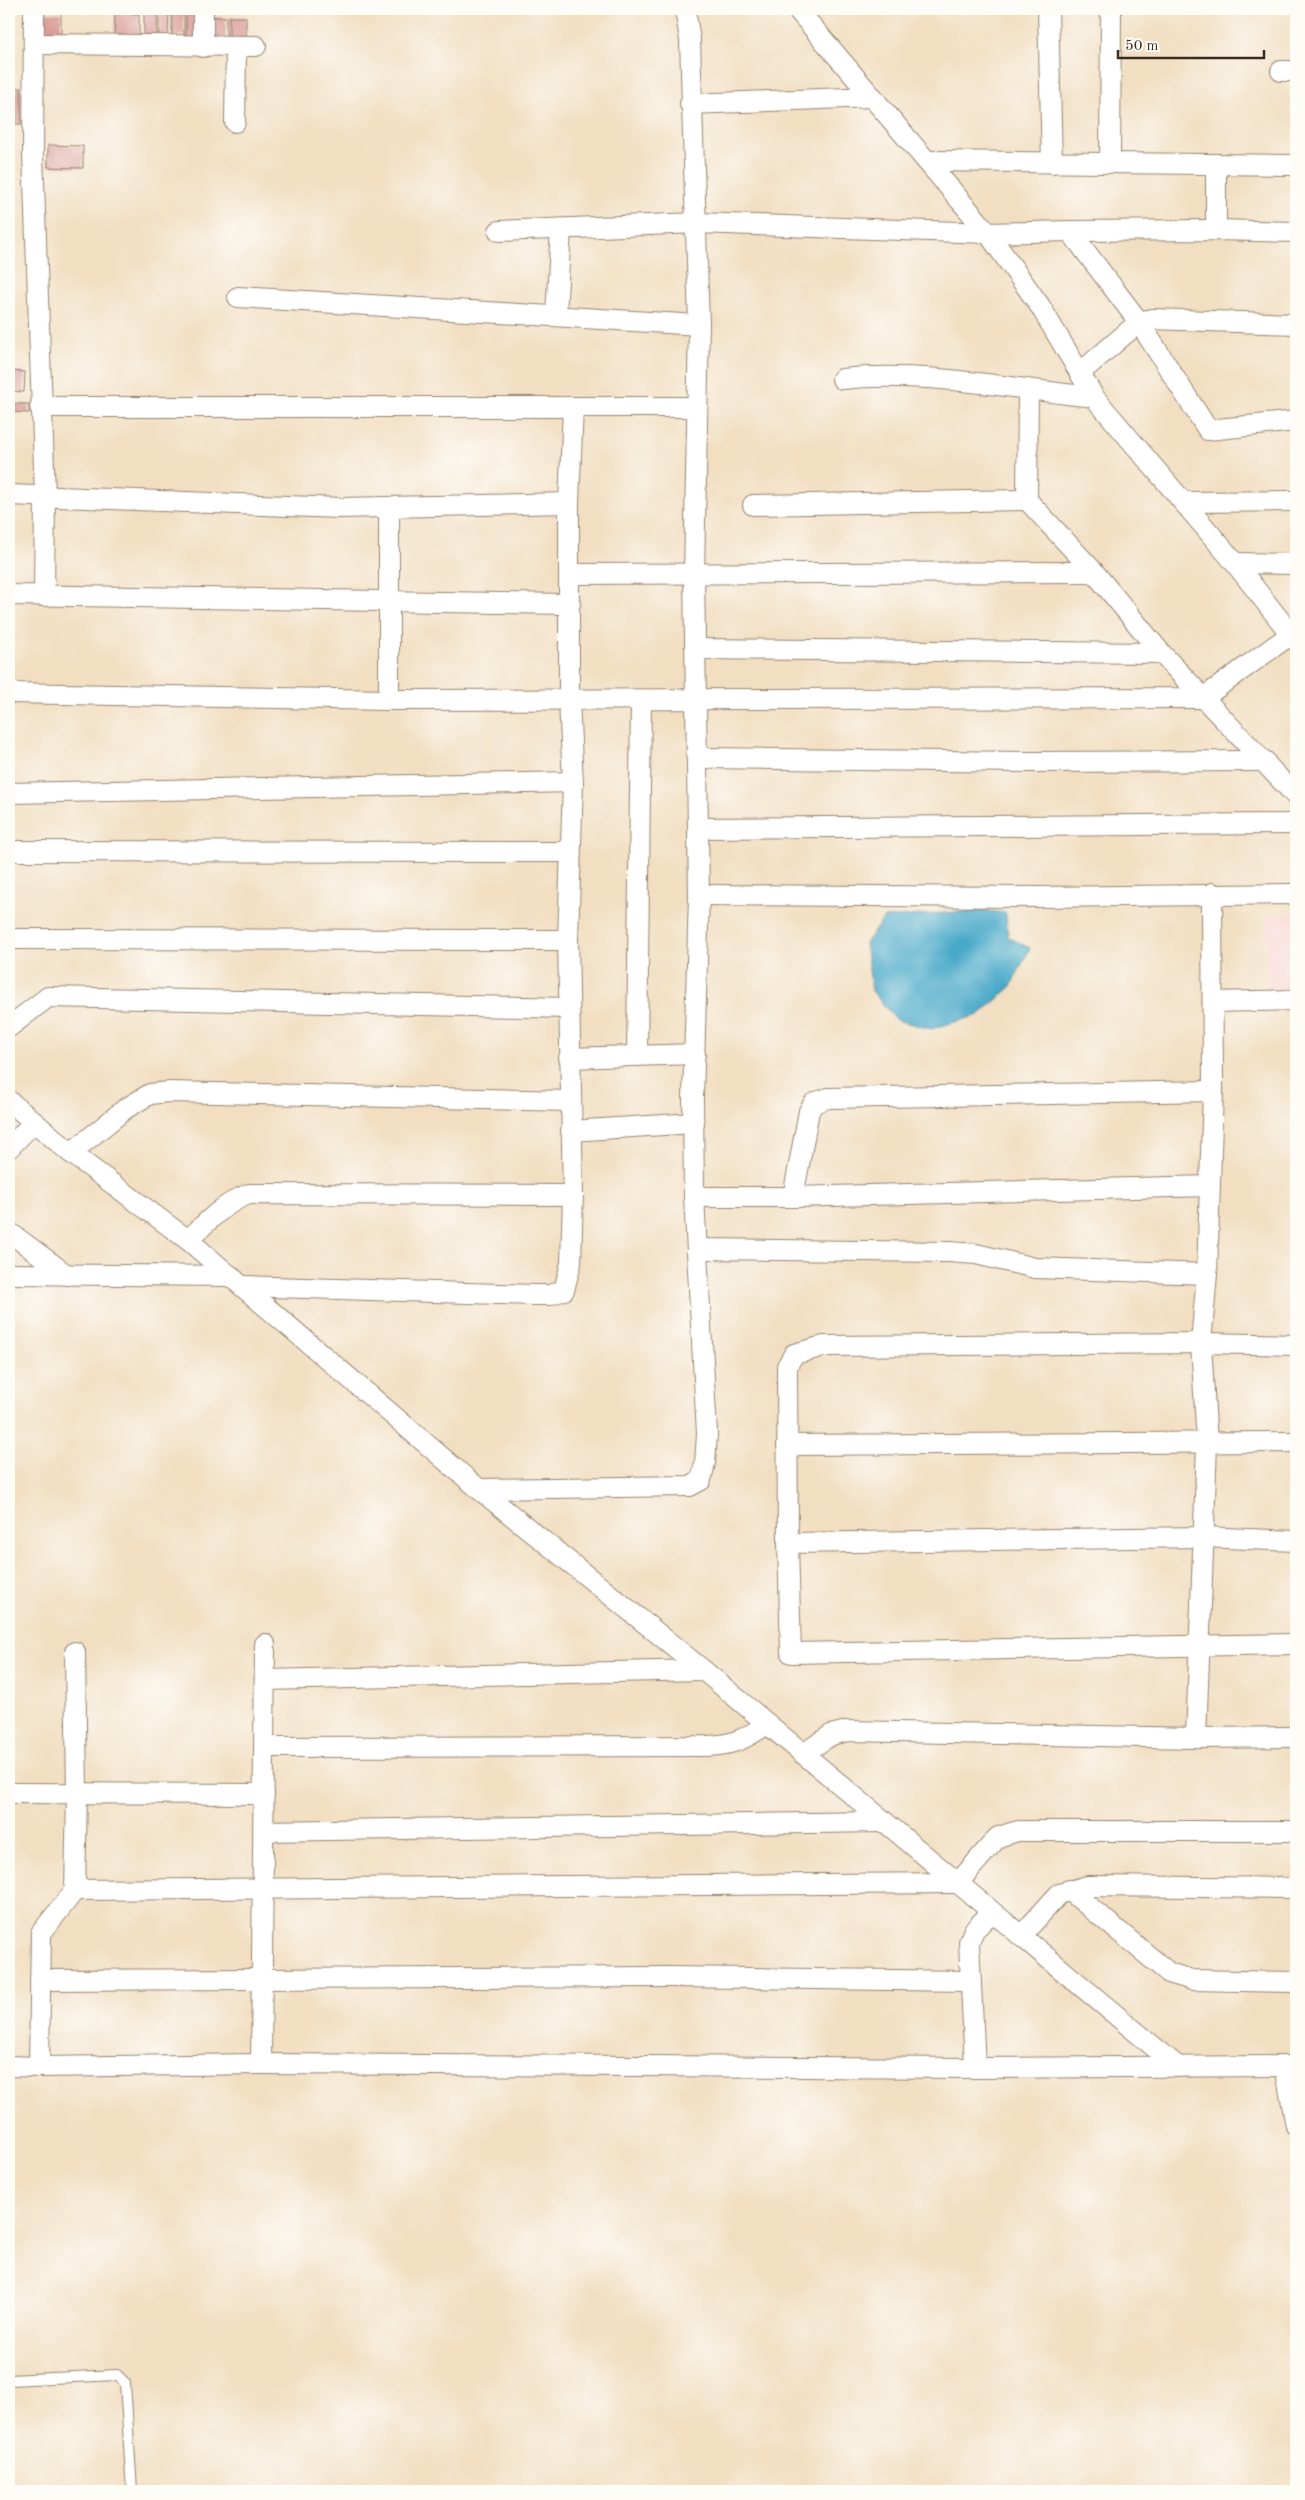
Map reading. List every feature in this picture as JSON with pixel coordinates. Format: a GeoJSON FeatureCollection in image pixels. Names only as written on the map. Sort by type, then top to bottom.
{"type":"FeatureCollection","features":[{"type":"Feature","properties":{"kind":"street"},"geometry":{"type":"LineString","coordinates":[[34,9],[33,154],[40,407],[45,497],[44,596]]}},
{"type":"Feature","properties":{"kind":"street"},"geometry":{"type":"LineString","coordinates":[[203,9],[203,46]]}},
{"type":"Feature","properties":{"kind":"street"},"geometry":{"type":"LineString","coordinates":[[478,1489],[690,1486],[701,1480],[705,1463],[707,1434],[694,1197],[694,1054],[699,896],[699,828],[694,574],[699,324],[697,223],[690,104],[690,40],[685,9]]}},
{"type":"Feature","properties":{"kind":"street"},"geometry":{"type":"LineString","coordinates":[[9,693],[389,700],[570,701],[1203,698],[1293,638],[1235,563],[1094,397],[1040,306],[988,233],[797,9]]}},
{"type":"Feature","properties":{"kind":"street"},"geometry":{"type":"LineString","coordinates":[[1048,9],[1052,163]]}},
{"type":"Feature","properties":{"kind":"street"},"geometry":{"type":"LineString","coordinates":[[1110,163],[1111,9]]}},
{"type":"Feature","properties":{"kind":"street"},"geometry":{"type":"LineString","coordinates":[[34,44],[246,46],[235,122]]}},
{"type":"Feature","properties":{"kind":"street"},"geometry":{"type":"LineString","coordinates":[[690,104],[873,96]]}},
{"type":"Feature","properties":{"kind":"street"},"geometry":{"type":"LineString","coordinates":[[927,161],[1296,165]]}},
{"type":"Feature","properties":{"kind":"street"},"geometry":{"type":"LineString","coordinates":[[1216,164],[1216,230]]}},
{"type":"Feature","properties":{"kind":"street"},"geometry":{"type":"LineString","coordinates":[[499,231],[697,223],[988,233],[1216,230],[1296,232]]}},
{"type":"Feature","properties":{"kind":"street"},"geometry":{"type":"LineString","coordinates":[[556,314],[561,229]]}},
{"type":"Feature","properties":{"kind":"street"},"geometry":{"type":"LineString","coordinates":[[1070,232],[1139,322],[1208,430],[1296,421]]}},
{"type":"Feature","properties":{"kind":"street"},"geometry":{"type":"LineString","coordinates":[[238,297],[556,314],[699,324]]}},
{"type":"Feature","properties":{"kind":"street"},"geometry":{"type":"LineString","coordinates":[[1080,373],[1139,322],[1152,319],[1296,324]]}},
{"type":"Feature","properties":{"kind":"street"},"geometry":{"type":"LineString","coordinates":[[842,379],[921,378],[1094,397]]}},
{"type":"Feature","properties":{"kind":"street"},"geometry":{"type":"LineString","coordinates":[[1028,391],[1027,500],[1094,572],[1161,654],[1265,760],[1296,796]]}},
{"type":"Feature","properties":{"kind":"street"},"geometry":{"type":"LineString","coordinates":[[40,407],[696,407]]}},
{"type":"Feature","properties":{"kind":"street"},"geometry":{"type":"LineString","coordinates":[[9,1274],[237,1281],[550,1295],[564,1290],[572,1263],[573,1196],[568,940],[569,852],[573,782],[570,701],[570,503],[574,407]]}},
{"type":"Feature","properties":{"kind":"street"},"geometry":{"type":"LineString","coordinates":[[9,495],[340,508],[570,503]]}},
{"type":"Feature","properties":{"kind":"street"},"geometry":{"type":"LineString","coordinates":[[753,505],[1027,500]]}},
{"type":"Feature","properties":{"kind":"street"},"geometry":{"type":"LineString","coordinates":[[1183,502],[1296,501]]}},
{"type":"Feature","properties":{"kind":"street"},"geometry":{"type":"LineString","coordinates":[[389,507],[389,700]]}},
{"type":"Feature","properties":{"kind":"street"},"geometry":{"type":"LineString","coordinates":[[1235,563],[1296,564]]}},
{"type":"Feature","properties":{"kind":"street"},"geometry":{"type":"LineString","coordinates":[[570,574],[1094,572]]}},
{"type":"Feature","properties":{"kind":"street"},"geometry":{"type":"LineString","coordinates":[[9,595],[570,604]]}},
{"type":"Feature","properties":{"kind":"street"},"geometry":{"type":"LineString","coordinates":[[696,649],[1161,654]]}},
{"type":"Feature","properties":{"kind":"street"},"geometry":{"type":"LineString","coordinates":[[637,1056],[641,700]]}},
{"type":"Feature","properties":{"kind":"street"},"geometry":{"type":"LineString","coordinates":[[698,758],[1029,762],[1265,760]]}},
{"type":"Feature","properties":{"kind":"street"},"geometry":{"type":"LineString","coordinates":[[9,793],[573,782]]}},
{"type":"Feature","properties":{"kind":"street"},"geometry":{"type":"LineString","coordinates":[[699,828],[1296,824]]}},
{"type":"Feature","properties":{"kind":"street"},"geometry":{"type":"LineString","coordinates":[[9,851],[569,852]]}},
{"type":"Feature","properties":{"kind":"street"},"geometry":{"type":"LineString","coordinates":[[1196,1738],[1202,1537],[1207,1444],[1201,1343],[1207,1274],[1213,1091],[1212,894]]}},
{"type":"Feature","properties":{"kind":"street"},"geometry":{"type":"LineString","coordinates":[[699,896],[1038,897],[1296,894]]}},
{"type":"Feature","properties":{"kind":"street"},"geometry":{"type":"LineString","coordinates":[[9,939],[568,940]]}},
{"type":"Feature","properties":{"kind":"street"},"geometry":{"type":"LineString","coordinates":[[9,1028],[48,997],[570,1008]]}},
{"type":"Feature","properties":{"kind":"street"},"geometry":{"type":"LineString","coordinates":[[1213,1002],[1296,1000]]}},
{"type":"Feature","properties":{"kind":"street"},"geometry":{"type":"LineString","coordinates":[[569,1058],[694,1054]]}},
{"type":"Feature","properties":{"kind":"street"},"geometry":{"type":"LineString","coordinates":[[793,1197],[809,1111],[814,1103],[828,1098],[1213,1091]]}},
{"type":"Feature","properties":{"kind":"street"},"geometry":{"type":"LineString","coordinates":[[71,1153],[125,1108],[150,1094],[159,1093],[572,1101]]}},
{"type":"Feature","properties":{"kind":"street"},"geometry":{"type":"LineString","coordinates":[[9,1101],[71,1153],[188,1240],[478,1489],[703,1670],[1178,2067]]}},
{"type":"Feature","properties":{"kind":"street"},"geometry":{"type":"LineString","coordinates":[[9,1148],[34,1122]]}},
{"type":"Feature","properties":{"kind":"street"},"geometry":{"type":"LineString","coordinates":[[571,1131],[694,1122]]}},
{"type":"Feature","properties":{"kind":"street"},"geometry":{"type":"LineString","coordinates":[[694,1197],[793,1197],[1210,1186]]}},
{"type":"Feature","properties":{"kind":"street"},"geometry":{"type":"LineString","coordinates":[[188,1240],[220,1210],[236,1199],[249,1194],[573,1196]]}},
{"type":"Feature","properties":{"kind":"street"},"geometry":{"type":"LineString","coordinates":[[9,1232],[67,1275]]}},
{"type":"Feature","properties":{"kind":"street"},"geometry":{"type":"LineString","coordinates":[[698,1249],[949,1252],[976,1254],[1035,1268],[1207,1274]]}},
{"type":"Feature","properties":{"kind":"street"},"geometry":{"type":"LineString","coordinates":[[1296,1345],[1201,1343],[824,1346],[806,1349],[794,1354],[788,1366],[788,1543],[792,1653],[1200,1644],[1296,1644]]}},
{"type":"Feature","properties":{"kind":"street"},"geometry":{"type":"LineString","coordinates":[[788,1445],[1296,1442]]}},
{"type":"Feature","properties":{"kind":"street"},"geometry":{"type":"LineString","coordinates":[[788,1543],[1202,1537],[1296,1541]]}},
{"type":"Feature","properties":{"kind":"street"},"geometry":{"type":"LineString","coordinates":[[261,2064],[265,1644]]}},
{"type":"Feature","properties":{"kind":"street"},"geometry":{"type":"LineString","coordinates":[[39,2067],[41,1933],[75,1890],[77,1794],[75,1652]]}},
{"type":"Feature","properties":{"kind":"street"},"geometry":{"type":"LineString","coordinates":[[265,1680],[703,1670]]}},
{"type":"Feature","properties":{"kind":"street"},"geometry":{"type":"LineString","coordinates":[[264,1747],[707,1746],[727,1745],[744,1740],[767,1724]]}},
{"type":"Feature","properties":{"kind":"street"},"geometry":{"type":"LineString","coordinates":[[803,1754],[831,1735],[847,1731],[1196,1738],[1296,1737]]}},
{"type":"Feature","properties":{"kind":"street"},"geometry":{"type":"LineString","coordinates":[[9,1792],[264,1794]]}},
{"type":"Feature","properties":{"kind":"street"},"geometry":{"type":"LineString","coordinates":[[263,1831],[884,1822]]}},
{"type":"Feature","properties":{"kind":"street"},"geometry":{"type":"LineString","coordinates":[[75,1890],[958,1883],[998,1837],[1018,1831],[1296,1831]]}},
{"type":"Feature","properties":{"kind":"street"},"geometry":{"type":"LineString","coordinates":[[1021,1936],[1059,1894],[1087,1886],[1296,1888]]}},
{"type":"Feature","properties":{"kind":"street"},"geometry":{"type":"LineString","coordinates":[[1070,1890],[1169,1973],[1192,1980],[1296,1982]]}},
{"type":"Feature","properties":{"kind":"street"},"geometry":{"type":"LineString","coordinates":[[974,2068],[969,1981],[971,1935],[992,1912]]}},
{"type":"Feature","properties":{"kind":"street"},"geometry":{"type":"LineString","coordinates":[[40,1980],[668,1977],[969,1981]]}},
{"type":"Feature","properties":{"kind":"street"},"geometry":{"type":"LineString","coordinates":[[9,2066],[261,2064],[974,2068],[1291,2066],[1296,2126]]}},
{"type":"Feature","properties":{"kind":"lane"},"geometry":{"type":"LineString","coordinates":[[9,2380],[117,2375],[125,2383],[132,2491]]}},
{"type":"Feature","properties":{"kind":"shaded area"},"geometry":{"type":"Polygon","coordinates":[[[1267,914],[1296,914],[1296,998],[1268,999],[1267,914]]]}},
{"type":"Feature","properties":{"kind":"water"},"geometry":{"type":"Polygon","coordinates":[[[981,910],[1006,913],[1008,937],[1030,948],[1010,988],[979,1015],[931,1029],[896,1020],[872,991],[865,943],[884,918],[981,910]]]}},
{"type":"Feature","properties":{"kind":"building"},"geometry":{"type":"Polygon","coordinates":[[[186,11],[197,11],[197,40],[186,40],[186,11]]]}},
{"type":"Feature","properties":{"kind":"building"},"geometry":{"type":"Polygon","coordinates":[[[44,12],[61,13],[61,35],[44,35],[44,12]]]}},
{"type":"Feature","properties":{"kind":"building"},"geometry":{"type":"Polygon","coordinates":[[[144,12],[157,12],[157,37],[144,37],[144,12]]]}},
{"type":"Feature","properties":{"kind":"building"},"geometry":{"type":"Polygon","coordinates":[[[159,13],[169,13],[168,35],[159,35],[159,13]]]}},
{"type":"Feature","properties":{"kind":"building"},"geometry":{"type":"Polygon","coordinates":[[[172,13],[184,13],[184,36],[172,36],[172,13]]]}},
{"type":"Feature","properties":{"kind":"building"},"geometry":{"type":"Polygon","coordinates":[[[115,14],[139,14],[139,37],[114,37],[115,14]]]}},
{"type":"Feature","properties":{"kind":"building"},"geometry":{"type":"Polygon","coordinates":[[[211,17],[226,17],[226,41],[211,41],[211,17]]]}},
{"type":"Feature","properties":{"kind":"building"},"geometry":{"type":"Polygon","coordinates":[[[229,17],[246,17],[246,41],[229,41],[229,17]]]}},
{"type":"Feature","properties":{"kind":"building"},"geometry":{"type":"Polygon","coordinates":[[[9,88],[21,88],[21,124],[9,124],[9,88]]]}},
{"type":"Feature","properties":{"kind":"building"},"geometry":{"type":"Polygon","coordinates":[[[48,145],[83,146],[83,168],[48,167],[48,145]]]}},
{"type":"Feature","properties":{"kind":"building"},"geometry":{"type":"Polygon","coordinates":[[[9,371],[25,372],[24,392],[9,391],[9,371]]]}},
{"type":"Feature","properties":{"kind":"building"},"geometry":{"type":"Polygon","coordinates":[[[9,404],[29,404],[29,413],[9,412],[9,404]]]}}]}
